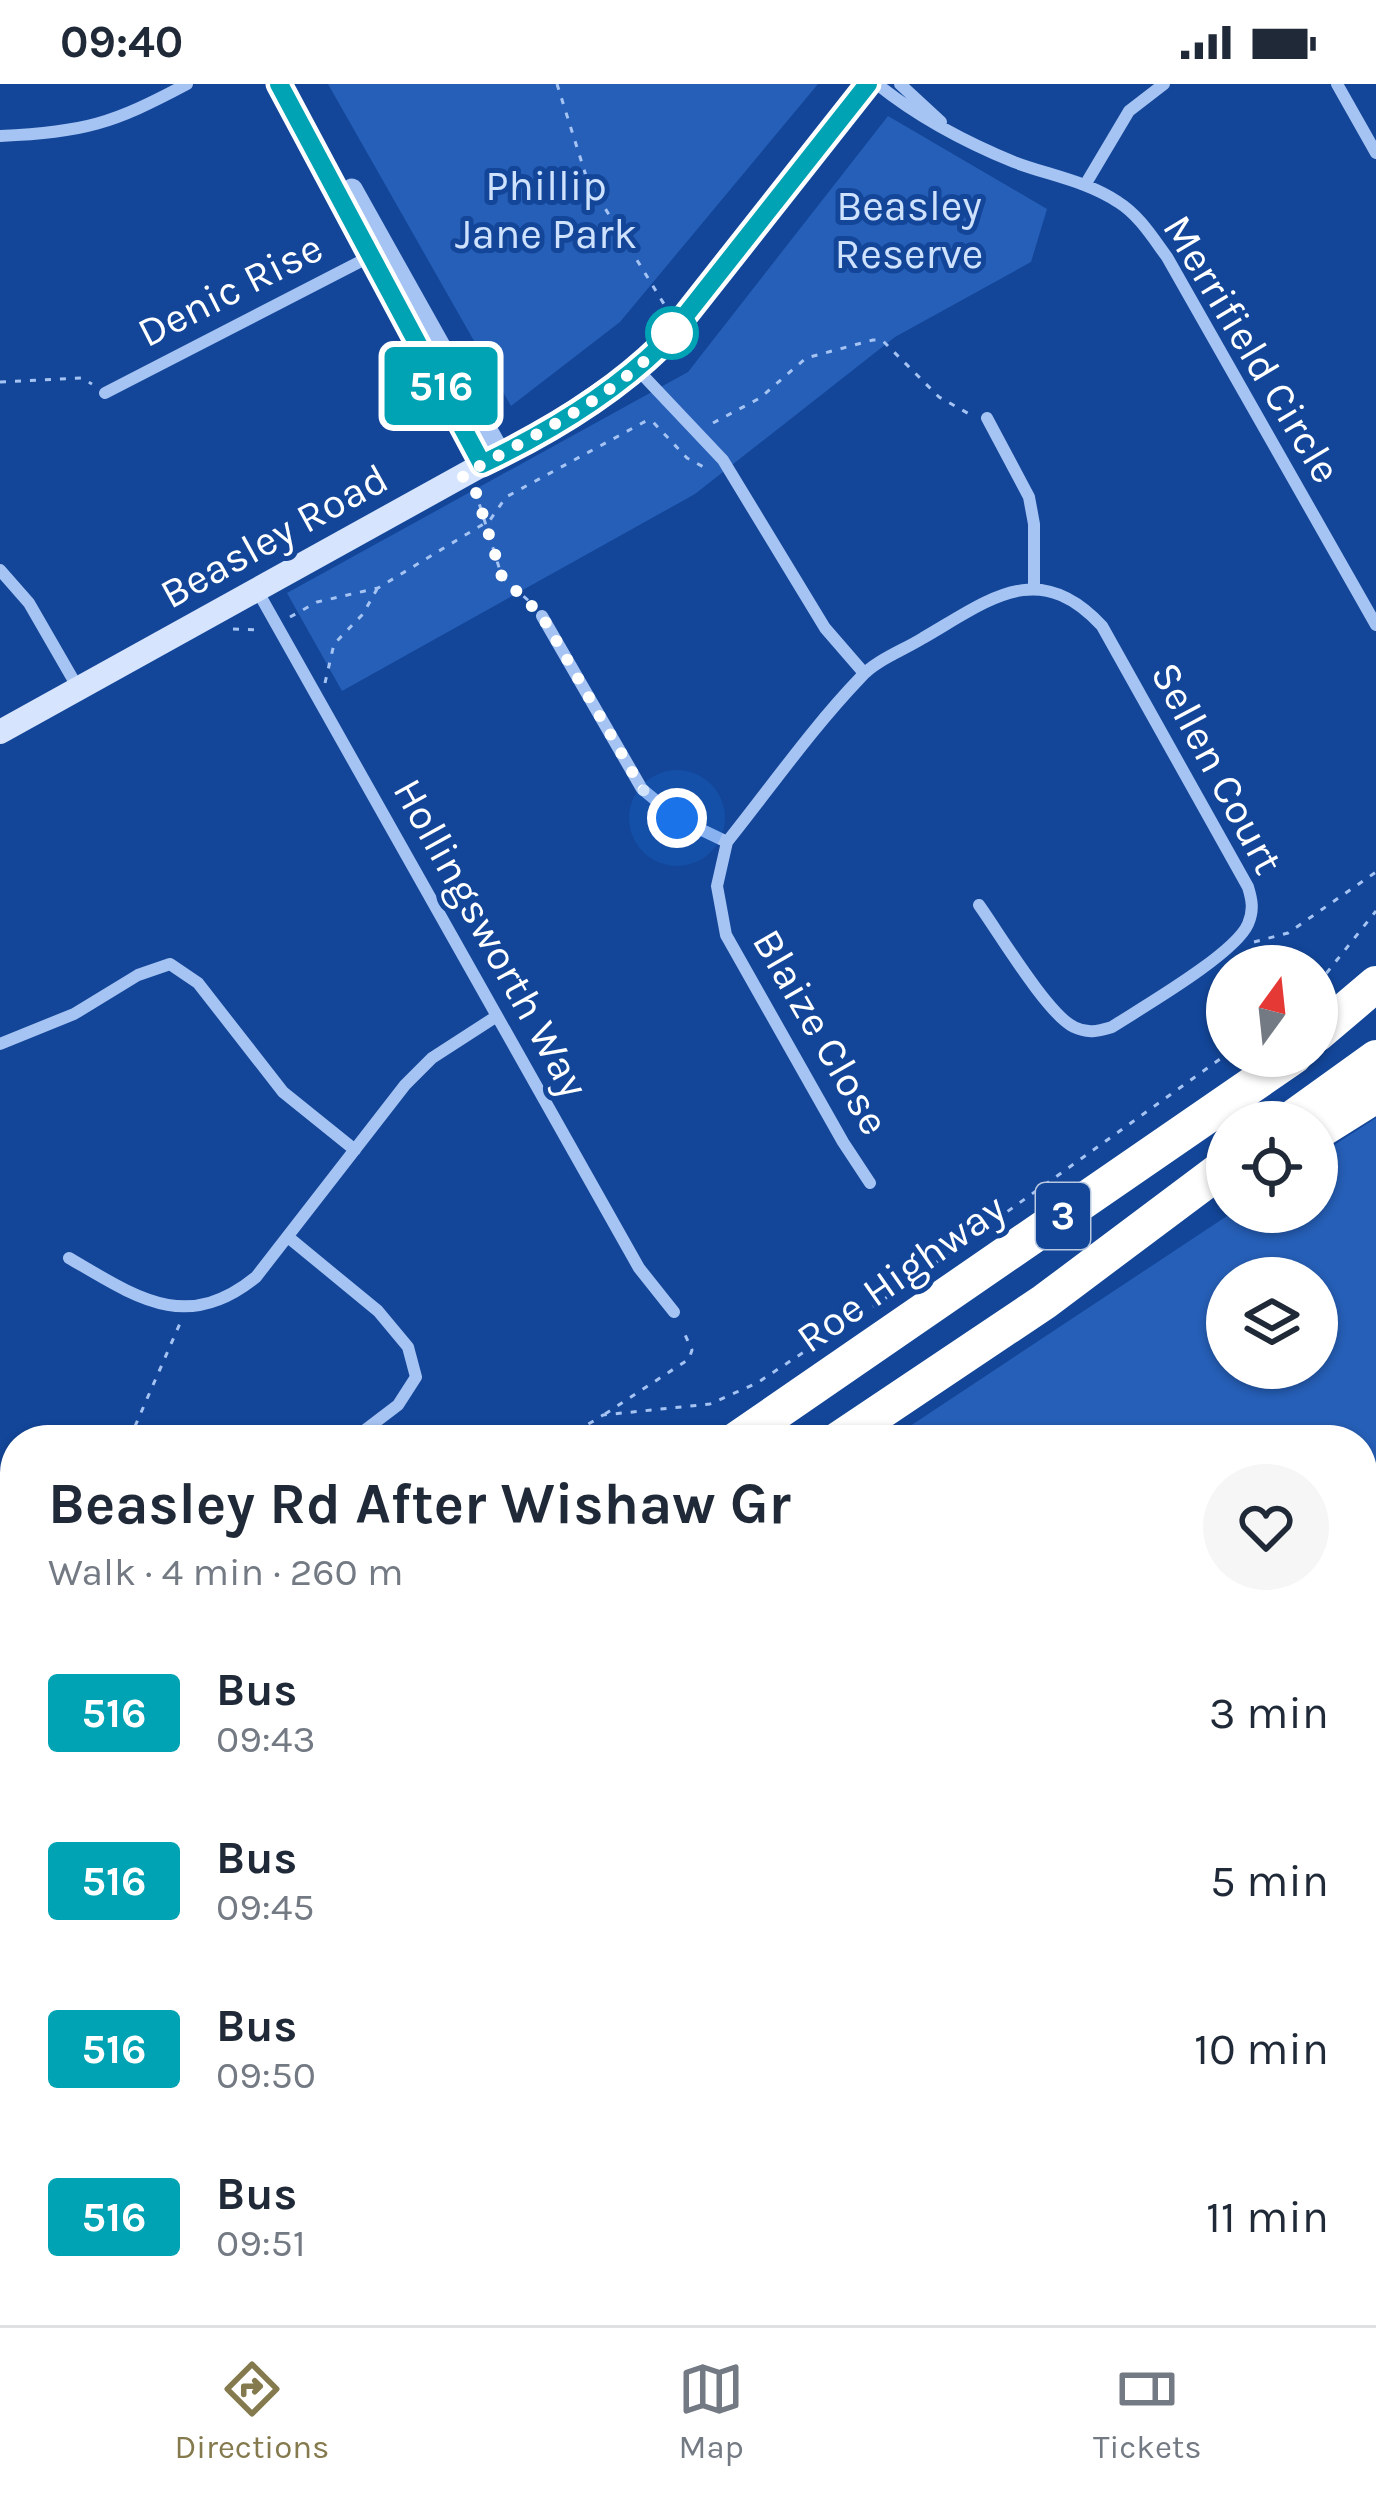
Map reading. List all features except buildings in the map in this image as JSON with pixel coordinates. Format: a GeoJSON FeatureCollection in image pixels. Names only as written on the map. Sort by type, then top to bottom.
{"type":"FeatureCollection","features":[{"type":"Feature","properties":{"kind":"highway"},"geometry":{"type":"LineString","coordinates":[[1338,1017],[1376,984]]}},
{"type":"Feature","properties":{"kind":"highway"},"geometry":{"type":"LineString","coordinates":[[1338,1022],[1376,997]]}},
{"type":"Feature","properties":{"kind":"highway"},"geometry":{"type":"LineString","coordinates":[[1316,1101],[1376,1058]]}},
{"type":"Feature","properties":{"kind":"highway","name":"Roe Highway"},"geometry":{"type":"LineString","coordinates":[[758,1425],[1263,1077]]}},
{"type":"Feature","properties":{"kind":"highway"},"geometry":{"type":"LineString","coordinates":[[1338,1119],[1376,1095]]}},
{"type":"Feature","properties":{"kind":"highway","name":"3"},"geometry":{"type":"LineString","coordinates":[[860,1425],[1044,1302],[1206,1182]]}},
{"type":"Feature","properties":{"kind":"highway"},"geometry":{"type":"LineString","coordinates":[[1044,1302],[1206,1201]]}},
{"type":"Feature","properties":{"kind":"main road","name":"Beasley Road"},"geometry":{"type":"LineString","coordinates":[[0,732],[563,420],[638,369],[872,84]]}},
{"type":"Feature","properties":{"kind":"street"},"geometry":{"type":"LineString","coordinates":[[0,136],[65,134],[90,128],[187,84]]}},
{"type":"Feature","properties":{"kind":"street"},"geometry":{"type":"LineString","coordinates":[[279,84],[379,253]]}},
{"type":"Feature","properties":{"kind":"street"},"geometry":{"type":"LineString","coordinates":[[294,84],[482,465]]}},
{"type":"Feature","properties":{"kind":"street","name":"Merrifield Circle"},"geometry":{"type":"LineString","coordinates":[[872,84],[955,135],[1119,202],[1143,224],[1167,257],[1376,625]]}},
{"type":"Feature","properties":{"kind":"street","name":"Merrifield Circle"},"geometry":{"type":"LineString","coordinates":[[900,84],[955,135]]}},
{"type":"Feature","properties":{"kind":"street"},"geometry":{"type":"LineString","coordinates":[[1085,185],[1129,111],[1164,84]]}},
{"type":"Feature","properties":{"kind":"street"},"geometry":{"type":"LineString","coordinates":[[1337,84],[1376,153]]}},
{"type":"Feature","properties":{"kind":"street","name":"Denic Rise"},"geometry":{"type":"LineString","coordinates":[[105,393],[379,253]]}},
{"type":"Feature","properties":{"kind":"street"},"geometry":{"type":"LineString","coordinates":[[638,369],[723,460],[825,628],[864,673]]}},
{"type":"Feature","properties":{"kind":"street"},"geometry":{"type":"LineString","coordinates":[[542,616],[642,789],[677,818],[727,842],[864,673],[994,597],[1034,588],[1029,497],[987,418]]}},
{"type":"Feature","properties":{"kind":"street"},"geometry":{"type":"LineString","coordinates":[[0,570],[29,603],[78,688]]}},
{"type":"Feature","properties":{"kind":"street","name":"Sellen Court"},"geometry":{"type":"LineString","coordinates":[[980,905],[1055,1012],[1071,1026],[1092,1033],[1112,1028],[1242,935],[1253,904],[1248,886],[1102,626],[1070,598],[1034,588]]}},
{"type":"Feature","properties":{"kind":"street","name":"Hollingsworth Way"},"geometry":{"type":"LineString","coordinates":[[258,592],[639,1268],[674,1312]]}},
{"type":"Feature","properties":{"kind":"street","name":"Blaize Close"},"geometry":{"type":"LineString","coordinates":[[727,842],[717,886],[726,934],[871,1183]]}},
{"type":"Feature","properties":{"kind":"street"},"geometry":{"type":"LineString","coordinates":[[0,1044],[74,1014],[138,975],[170,964],[198,983],[283,1092],[355,1150]]}},
{"type":"Feature","properties":{"kind":"street"},"geometry":{"type":"LineString","coordinates":[[69,1258],[136,1297],[182,1307],[208,1305],[232,1296],[256,1277],[289,1238],[432,1058],[496,1016]]}},
{"type":"Feature","properties":{"kind":"street"},"geometry":{"type":"LineString","coordinates":[[289,1238],[347,1283],[408,1347],[416,1377],[398,1405],[372,1425]]}},
{"type":"Feature","properties":{"kind":"path"},"geometry":{"type":"LineString","coordinates":[[556,84],[587,179],[665,306]]}},
{"type":"Feature","properties":{"kind":"path"},"geometry":{"type":"LineString","coordinates":[[713,423],[760,398],[806,358],[873,340],[882,340],[939,397],[965,414],[987,418]]}},
{"type":"Feature","properties":{"kind":"path"},"geometry":{"type":"LineString","coordinates":[[0,382],[81,378],[105,393]]}},
{"type":"Feature","properties":{"kind":"path"},"geometry":{"type":"LineString","coordinates":[[662,431],[666,417]]}},
{"type":"Feature","properties":{"kind":"path"},"geometry":{"type":"LineString","coordinates":[[289,618],[317,602],[378,588],[487,522],[506,497],[638,423],[653,422],[698,466],[711,470],[723,460]]}},
{"type":"Feature","properties":{"kind":"path"},"geometry":{"type":"LineString","coordinates":[[482,465],[474,486],[502,577],[542,616]]}},
{"type":"Feature","properties":{"kind":"path"},"geometry":{"type":"LineString","coordinates":[[315,693],[327,681],[334,644],[363,614],[378,588]]}},
{"type":"Feature","properties":{"kind":"path"},"geometry":{"type":"LineString","coordinates":[[1242,935],[1251,943],[1288,933],[1376,872]]}},
{"type":"Feature","properties":{"kind":"path"},"geometry":{"type":"LineString","coordinates":[[1338,958],[1376,910]]}},
{"type":"Feature","properties":{"kind":"path"},"geometry":{"type":"LineString","coordinates":[[603,1415],[710,1404],[757,1383],[916,1277],[1206,1069]]}},
{"type":"Feature","properties":{"kind":"path"},"geometry":{"type":"LineString","coordinates":[[137,1425],[179,1327],[182,1307]]}},
{"type":"Feature","properties":{"kind":"path"},"geometry":{"type":"LineString","coordinates":[[587,1425],[689,1359],[692,1350],[674,1312]]}},
{"type":"Feature","properties":{"kind":"green space","name":"Phillip Jane Park"},"geometry":{"type":"Polygon","coordinates":[[[328,84],[818,84],[620,322],[511,406],[328,84]]]}},
{"type":"Feature","properties":{"kind":"green space","name":"Beasley Reserve"},"geometry":{"type":"Polygon","coordinates":[[[888,116],[1047,209],[1031,262],[895,337],[695,494],[342,691],[287,593],[688,372],[888,116]]]}},
{"type":"Feature","properties":{"kind":"green space"},"geometry":{"type":"Polygon","coordinates":[[[1376,1118],[1376,1425],[912,1425],[1206,1230],[1338,1233],[1338,1142],[1376,1118]]]}},
{"type":"Feature","properties":{"kind":"bus line","name":"516"},"geometry":{"type":"LineString","coordinates":[[279,84],[482,464],[563,420],[638,369],[662,345],[868,84]]}},
{"type":"Feature","properties":{"kind":"route"},"geometry":{"type":"LineString","coordinates":[[672,333],[680,324],[638,369],[590,403],[462,476],[474,486],[502,577],[542,616],[642,789],[677,818]]}}]}
